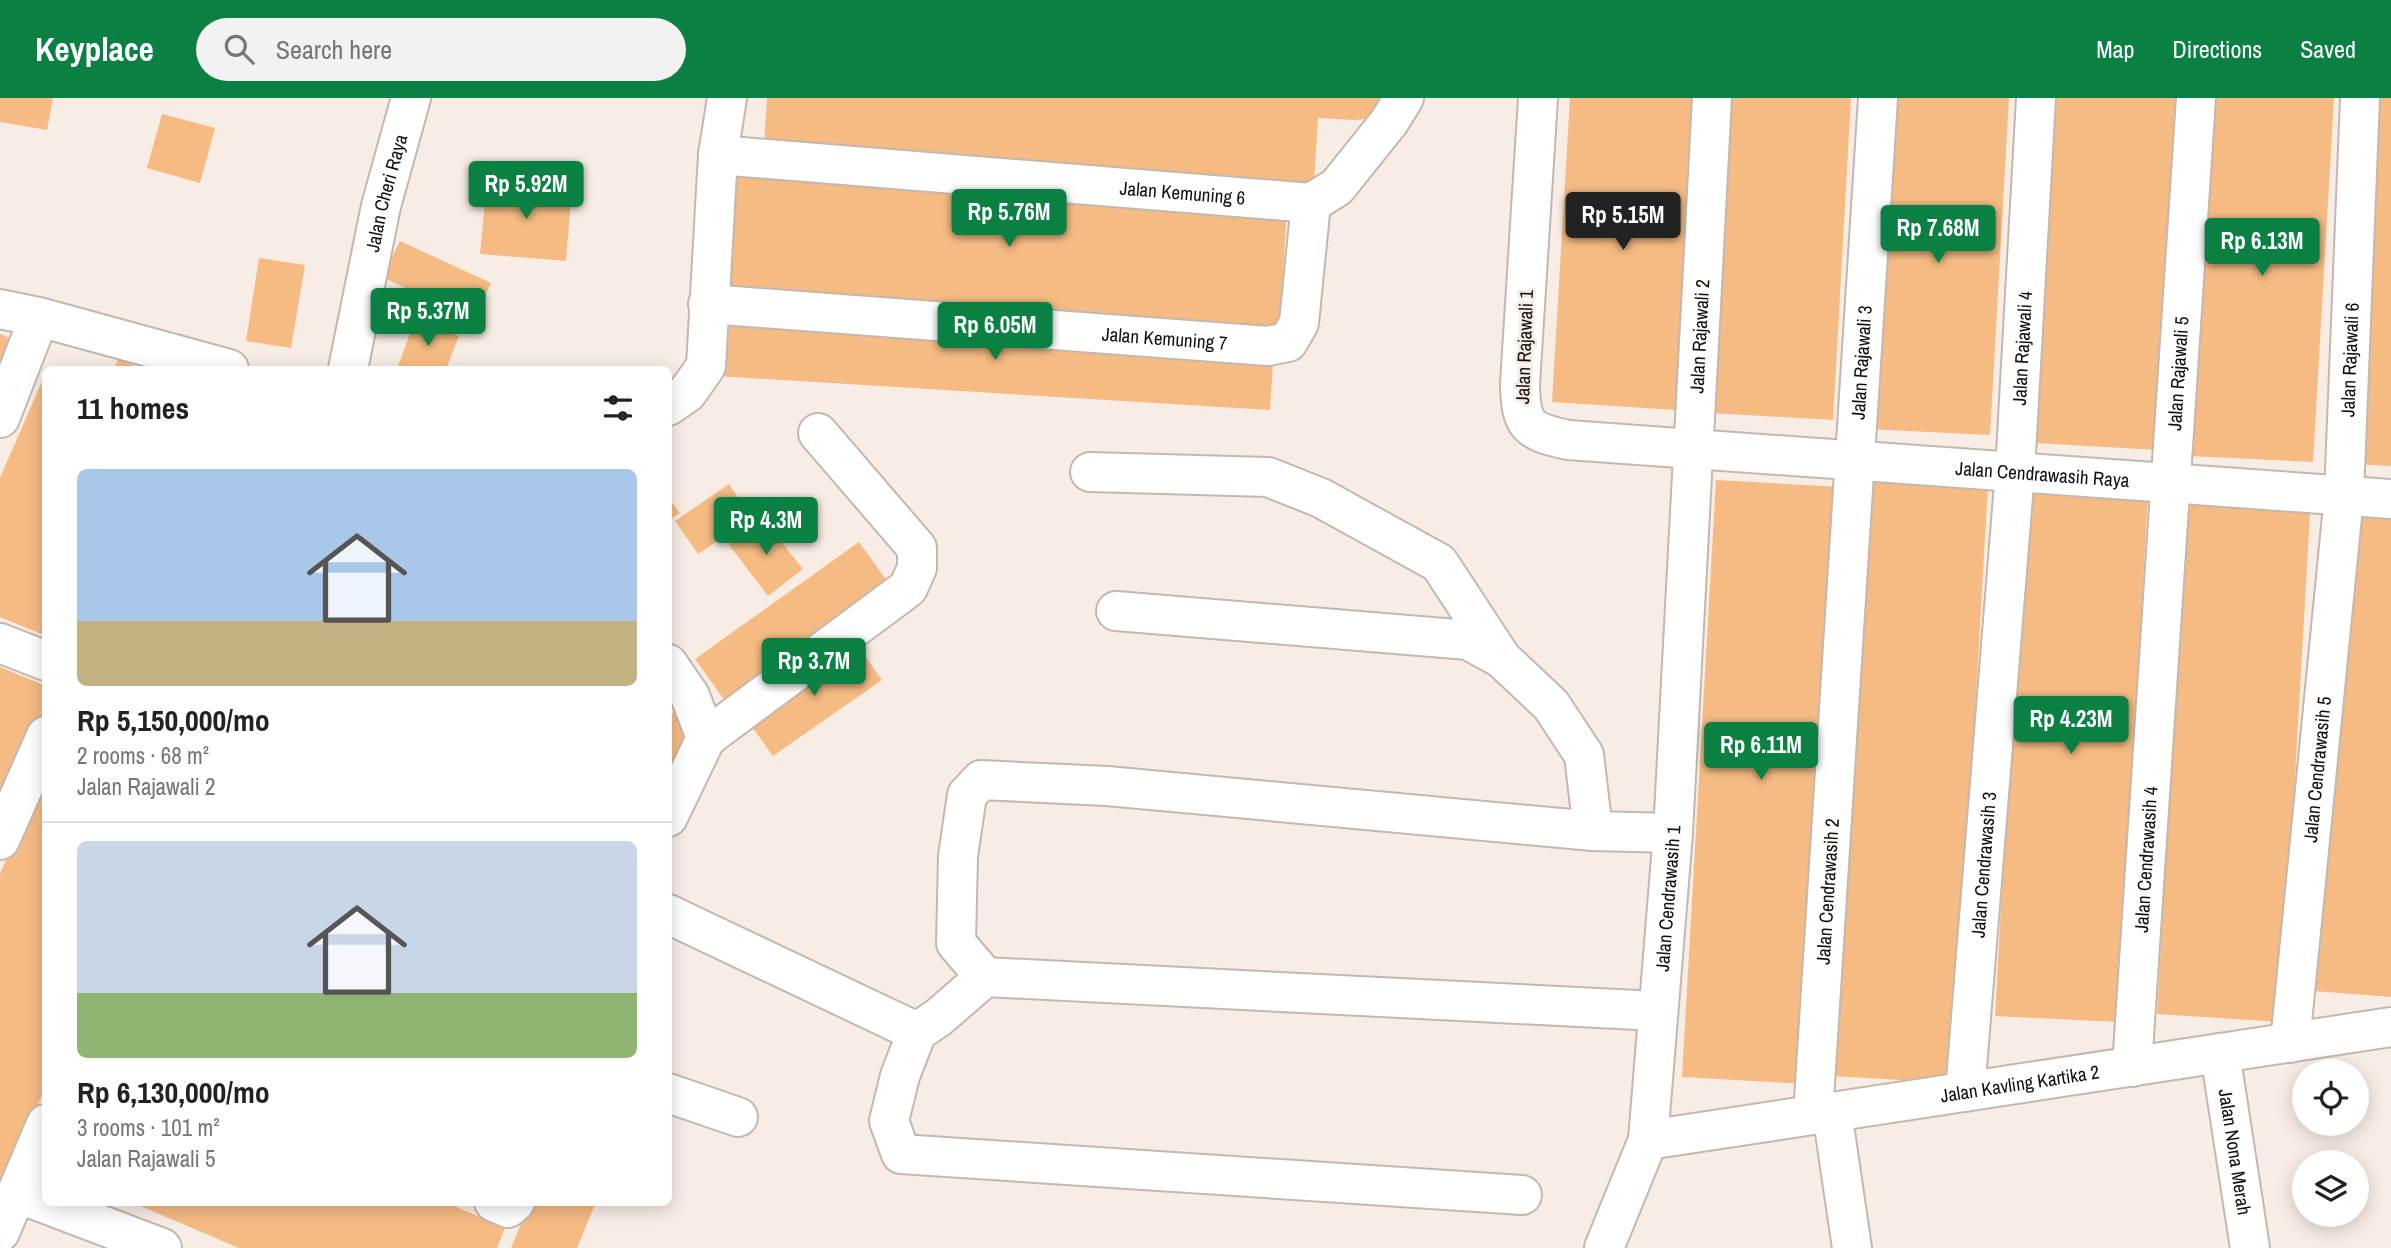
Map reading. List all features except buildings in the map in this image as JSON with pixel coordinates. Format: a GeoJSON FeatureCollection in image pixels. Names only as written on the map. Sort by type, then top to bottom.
{"type":"FeatureCollection","features":[{"type":"Feature","properties":{"kind":"street","name":"Jalan Cheri Raya"},"geometry":{"type":"LineString","coordinates":[[349,366],[381,206],[411,98]]}},
{"type":"Feature","properties":{"kind":"street"},"geometry":{"type":"LineString","coordinates":[[678,399],[706,366],[718,155],[727,98]]}},
{"type":"Feature","properties":{"kind":"street"},"geometry":{"type":"LineString","coordinates":[[1311,203],[1337,187],[1389,122],[1404,98]]}},
{"type":"Feature","properties":{"kind":"street","name":"Jalan Rajawali 1"},"geometry":{"type":"LineString","coordinates":[[1538,98],[1520,384],[1521,411],[1531,427],[1543,434],[1568,439],[1694,448]]}},
{"type":"Feature","properties":{"kind":"street","name":"Jalan Rajawali 2"},"geometry":{"type":"LineString","coordinates":[[1694,448],[1712,98]]}},
{"type":"Feature","properties":{"kind":"street","name":"Jalan Rajawali 3"},"geometry":{"type":"LineString","coordinates":[[1856,460],[1878,98]]}},
{"type":"Feature","properties":{"kind":"street","name":"Jalan Rajawali 4"},"geometry":{"type":"LineString","coordinates":[[2015,472],[2036,98]]}},
{"type":"Feature","properties":{"kind":"street","name":"Jalan Rajawali 5"},"geometry":{"type":"LineString","coordinates":[[2171,483],[2196,98]]}},
{"type":"Feature","properties":{"kind":"street","name":"Jalan Rajawali 6"},"geometry":{"type":"LineString","coordinates":[[2344,496],[2360,98]]}},
{"type":"Feature","properties":{"kind":"street","name":"Jalan Kemuning 6"},"geometry":{"type":"LineString","coordinates":[[718,155],[1311,203]]}},
{"type":"Feature","properties":{"kind":"street","name":"Jalan Kemuning 7"},"geometry":{"type":"LineString","coordinates":[[708,304],[1254,345],[1288,342],[1299,323],[1311,203]]}},
{"type":"Feature","properties":{"kind":"street"},"geometry":{"type":"LineString","coordinates":[[0,309],[39,317],[218,366]]}},
{"type":"Feature","properties":{"kind":"street"},"geometry":{"type":"LineString","coordinates":[[0,418],[16,328],[154,366]]}},
{"type":"Feature","properties":{"kind":"street"},"geometry":{"type":"LineString","coordinates":[[672,809],[706,738],[908,588],[917,568],[917,548],[818,433]]}},
{"type":"Feature","properties":{"kind":"street","name":"Jalan Cendrawasih Raya"},"geometry":{"type":"LineString","coordinates":[[1694,448],[2391,499]]}},
{"type":"Feature","properties":{"kind":"street","name":"Jalan Cendrawasih 1"},"geometry":{"type":"LineString","coordinates":[[1604,1248],[1648,1140],[1673,833],[1694,448]]}},
{"type":"Feature","properties":{"kind":"street","name":"Jalan Cendrawasih 2"},"geometry":{"type":"LineString","coordinates":[[1852,1248],[1823,1114],[1856,460]]}},
{"type":"Feature","properties":{"kind":"street"},"geometry":{"type":"LineString","coordinates":[[1090,472],[1268,477],[1321,498],[1438,563],[1501,658],[1552,705],[1584,755],[1593,831]]}},
{"type":"Feature","properties":{"kind":"street","name":"Jalan Cendrawasih 3"},"geometry":{"type":"LineString","coordinates":[[1965,1092],[2015,472]]}},
{"type":"Feature","properties":{"kind":"street","name":"Jalan Cendrawasih 4"},"geometry":{"type":"LineString","coordinates":[[2132,1067],[2171,483]]}},
{"type":"Feature","properties":{"kind":"street","name":"Jalan Cendrawasih 5"},"geometry":{"type":"LineString","coordinates":[[2290,1043],[2344,496]]}},
{"type":"Feature","properties":{"kind":"street"},"geometry":{"type":"LineString","coordinates":[[1116,611],[1468,640],[1501,658]]}},
{"type":"Feature","properties":{"kind":"street"},"geometry":{"type":"LineString","coordinates":[[0,643],[42,659]]}},
{"type":"Feature","properties":{"kind":"street"},"geometry":{"type":"LineString","coordinates":[[672,670],[690,696],[706,738]]}},
{"type":"Feature","properties":{"kind":"street"},"geometry":{"type":"LineString","coordinates":[[0,840],[42,745]]}},
{"type":"Feature","properties":{"kind":"street"},"geometry":{"type":"LineString","coordinates":[[985,977],[956,943],[958,856],[967,795],[981,780],[1107,786],[1593,831],[1673,833]]}},
{"type":"Feature","properties":{"kind":"street"},"geometry":{"type":"LineString","coordinates":[[672,916],[917,1032]]}},
{"type":"Feature","properties":{"kind":"street"},"geometry":{"type":"LineString","coordinates":[[1522,1195],[901,1154],[889,1121],[900,1076],[917,1032],[939,1017],[985,977],[1657,1011]]}},
{"type":"Feature","properties":{"kind":"street","name":"Jalan Kavling Kartika 2"},"geometry":{"type":"LineString","coordinates":[[1648,1140],[2391,1027]]}},
{"type":"Feature","properties":{"kind":"street","name":"Jalan Nona Merah"},"geometry":{"type":"LineString","coordinates":[[2220,1054],[2250,1248]]}},
{"type":"Feature","properties":{"kind":"street"},"geometry":{"type":"LineString","coordinates":[[672,1094],[738,1117]]}},
{"type":"Feature","properties":{"kind":"street"},"geometry":{"type":"LineString","coordinates":[[0,1232],[42,1134]]}},
{"type":"Feature","properties":{"kind":"street"},"geometry":{"type":"LineString","coordinates":[[17,1193],[42,1202]]}},
{"type":"Feature","properties":{"kind":"street"},"geometry":{"type":"LineString","coordinates":[[51,1206],[162,1248]]}}]}
